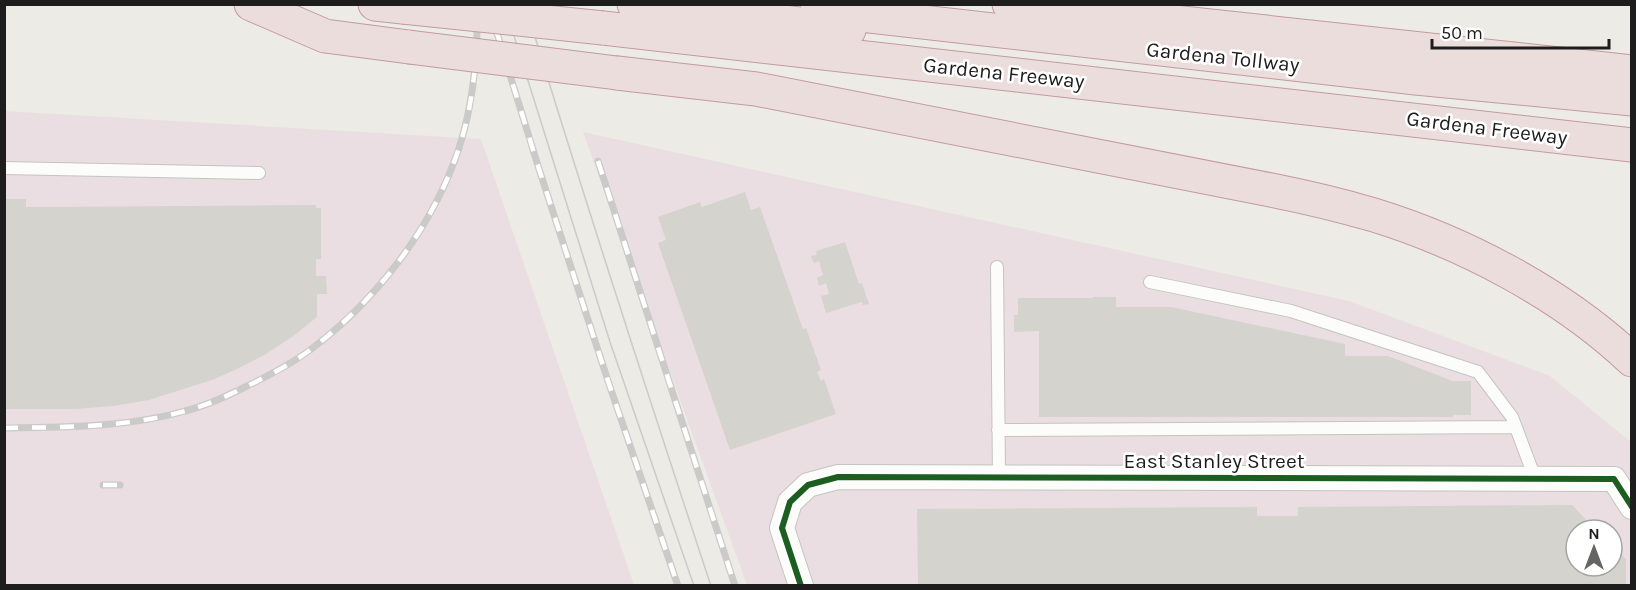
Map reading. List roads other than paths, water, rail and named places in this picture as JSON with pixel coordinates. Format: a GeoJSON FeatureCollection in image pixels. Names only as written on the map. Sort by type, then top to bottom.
{"type":"FeatureCollection","features":[{"type":"Feature","properties":{"kind":"highway"},"geometry":{"type":"LineString","coordinates":[[251,4],[325,36],[756,89],[1325,201],[1376,215],[1429,235],[1533,285],[1576,313],[1632,360]]}},
{"type":"Feature","properties":{"kind":"highway","name":"Gardena Tollway"},"geometry":{"type":"LineString","coordinates":[[633,4],[1312,83],[1358,113]]}},
{"type":"Feature","properties":{"kind":"highway","name":"Gardena Tollway"},"geometry":{"type":"LineString","coordinates":[[817,4],[826,11],[1416,78],[1626,89]]}},
{"type":"Feature","properties":{"kind":"highway"},"geometry":{"type":"LineString","coordinates":[[1009,4],[1591,68],[1626,89]]}},
{"type":"Feature","properties":{"kind":"highway","name":"Gardena Freeway"},"geometry":{"type":"LineString","coordinates":[[389,6],[603,28],[1632,145]]}},
{"type":"Feature","properties":{"kind":"street","name":"East Stanley Street"},"geometry":{"type":"LineString","coordinates":[[801,585],[782,528],[790,502],[808,485],[838,477],[1614,479],[1632,507]]}},
{"type":"Feature","properties":{"kind":"lane"},"geometry":{"type":"LineString","coordinates":[[4,168],[259,173]]}},
{"type":"Feature","properties":{"kind":"lane"},"geometry":{"type":"LineString","coordinates":[[997,267],[999,477]]}},
{"type":"Feature","properties":{"kind":"lane"},"geometry":{"type":"LineString","coordinates":[[1150,282],[1291,311],[1478,372],[1512,417],[1535,478]]}},
{"type":"Feature","properties":{"kind":"lane"},"geometry":{"type":"LineString","coordinates":[[998,430],[1515,427]]}},
{"type":"Feature","properties":{"kind":"tram line"},"geometry":{"type":"LineString","coordinates":[[504,4],[610,342],[694,586]]}},
{"type":"Feature","properties":{"kind":"tram line"},"geometry":{"type":"LineString","coordinates":[[525,4],[616,295],[711,586]]}},
{"type":"Feature","properties":{"kind":"railway"},"geometry":{"type":"LineString","coordinates":[[4,428],[117,424],[162,417],[192,409],[222,398],[278,370],[335,330],[380,285],[400,260],[434,206],[448,177],[464,131],[472,95],[476,59],[477,4]]}},
{"type":"Feature","properties":{"kind":"railway"},"geometry":{"type":"LineString","coordinates":[[488,4],[609,384],[678,586]]}},
{"type":"Feature","properties":{"kind":"railway"},"geometry":{"type":"LineString","coordinates":[[598,161],[735,586]]}},
{"type":"Feature","properties":{"kind":"railway"},"geometry":{"type":"LineString","coordinates":[[103,485],[120,485]]}}]}
